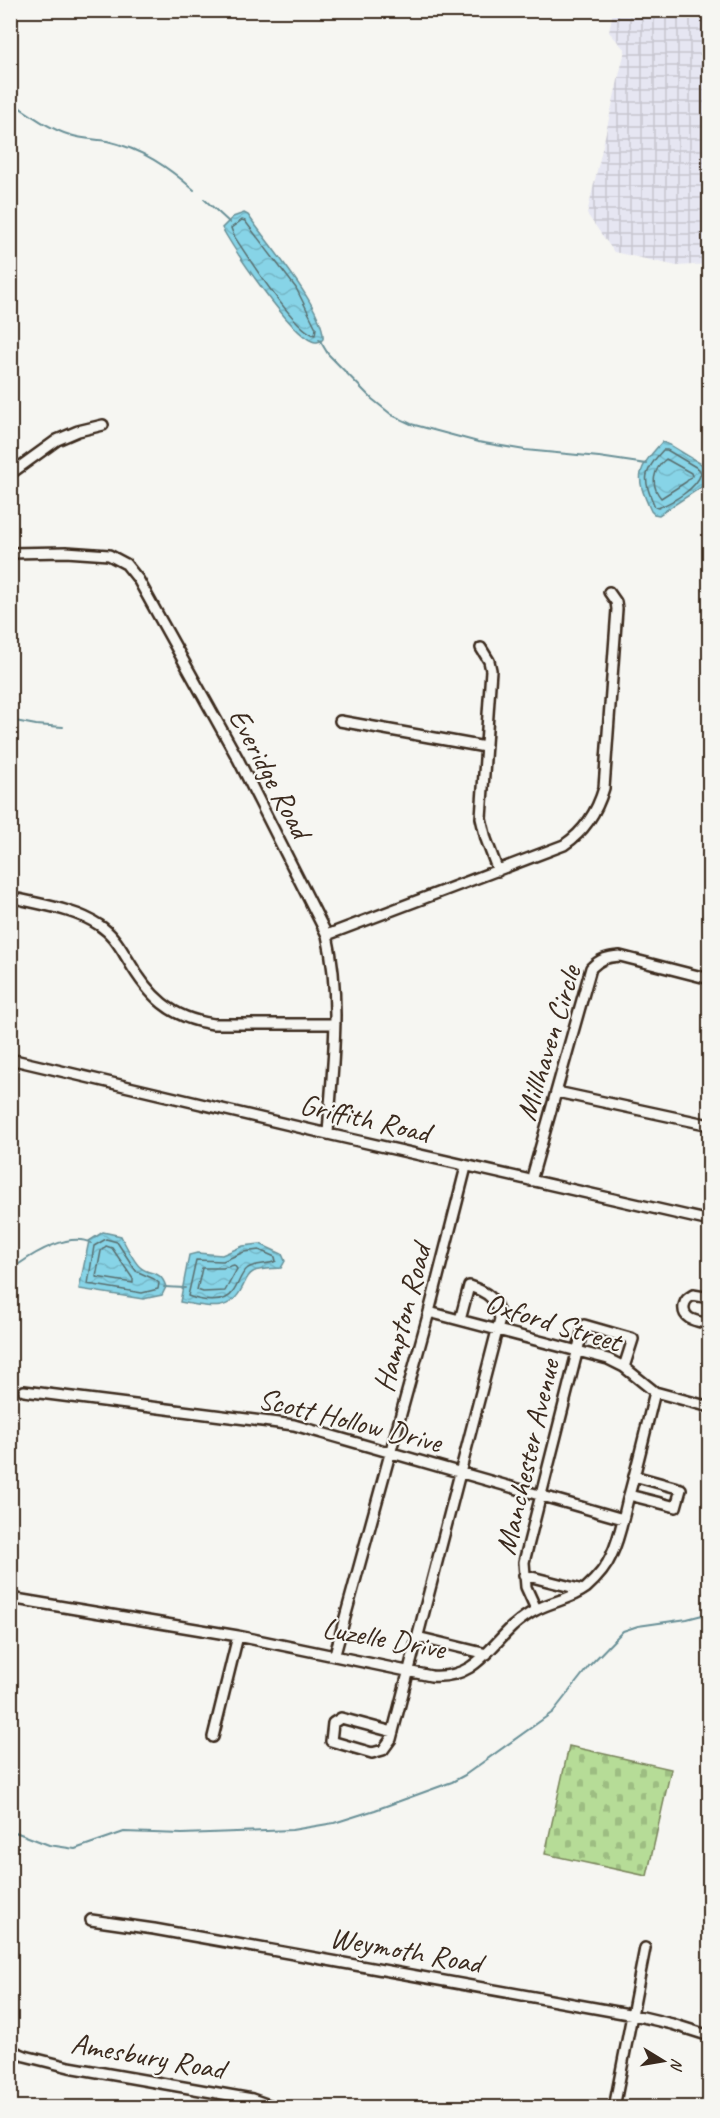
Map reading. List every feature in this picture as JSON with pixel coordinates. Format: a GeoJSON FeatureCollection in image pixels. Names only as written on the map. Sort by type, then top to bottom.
{"type":"FeatureCollection","features":[{"type":"Feature","properties":{"kind":"street"},"geometry":{"type":"LineString","coordinates":[[10,474],[57,440],[78,431],[103,425]]}},
{"type":"Feature","properties":{"kind":"street","name":"Everidge Road"},"geometry":{"type":"LineString","coordinates":[[10,553],[66,552],[109,555],[126,564],[138,579],[238,759],[327,935],[333,961],[336,994],[328,1134]]}},
{"type":"Feature","properties":{"kind":"street"},"geometry":{"type":"LineString","coordinates":[[327,935],[553,850],[572,840],[588,824],[600,802],[604,788],[617,609],[616,602],[609,592]]}},
{"type":"Feature","properties":{"kind":"street"},"geometry":{"type":"LineString","coordinates":[[481,648],[489,661],[491,670],[480,807],[482,826],[498,871]]}},
{"type":"Feature","properties":{"kind":"street"},"geometry":{"type":"LineString","coordinates":[[340,721],[485,747]]}},
{"type":"Feature","properties":{"kind":"street"},"geometry":{"type":"LineString","coordinates":[[10,897],[78,915],[98,924],[114,937],[146,990],[180,1016],[195,1022],[335,1024]]}},
{"type":"Feature","properties":{"kind":"street","name":"Millhaven Circle"},"geometry":{"type":"LineString","coordinates":[[531,1181],[591,968],[597,961],[620,956],[710,979]]}},
{"type":"Feature","properties":{"kind":"street","name":"Griffith Road"},"geometry":{"type":"LineString","coordinates":[[10,1059],[466,1167],[710,1221]]}},
{"type":"Feature","properties":{"kind":"street"},"geometry":{"type":"LineString","coordinates":[[557,1092],[710,1125]]}},
{"type":"Feature","properties":{"kind":"street","name":"Hampton Road"},"geometry":{"type":"LineString","coordinates":[[335,1654],[429,1312],[466,1167]]}},
{"type":"Feature","properties":{"kind":"street"},"geometry":{"type":"LineString","coordinates":[[393,1732],[341,1718],[333,1723],[331,1741],[372,1753],[388,1746],[393,1732],[500,1318],[499,1311],[485,1291],[469,1286],[460,1320]]}},
{"type":"Feature","properties":{"kind":"street"},"geometry":{"type":"LineString","coordinates":[[710,1298],[693,1295],[686,1300],[684,1307],[686,1316],[690,1319],[710,1324]]}},
{"type":"Feature","properties":{"kind":"street","name":"Oxford Street"},"geometry":{"type":"LineString","coordinates":[[429,1312],[608,1359],[624,1367],[655,1392]]}},
{"type":"Feature","properties":{"kind":"street","name":"Manchester Avenue"},"geometry":{"type":"LineString","coordinates":[[536,1609],[526,1587],[524,1575],[526,1553],[584,1325],[633,1339],[624,1367]]}},
{"type":"Feature","properties":{"kind":"street","name":"Scott Hollow Drive"},"geometry":{"type":"LineString","coordinates":[[24,1391],[294,1425],[623,1519]]}},
{"type":"Feature","properties":{"kind":"street"},"geometry":{"type":"LineString","coordinates":[[655,1392],[710,1407]]}},
{"type":"Feature","properties":{"kind":"street","name":"Luzelle Drive"},"geometry":{"type":"LineString","coordinates":[[10,1598],[238,1636],[335,1654],[432,1676],[452,1676],[474,1666],[514,1626],[536,1609],[563,1601],[583,1590],[597,1577],[611,1557],[623,1519],[655,1392]]}},
{"type":"Feature","properties":{"kind":"street"},"geometry":{"type":"LineString","coordinates":[[629,1495],[676,1507],[679,1498],[681,1489],[634,1476]]}},
{"type":"Feature","properties":{"kind":"street"},"geometry":{"type":"LineString","coordinates":[[524,1575],[583,1590]]}},
{"type":"Feature","properties":{"kind":"street"},"geometry":{"type":"LineString","coordinates":[[213,1737],[238,1636]]}},
{"type":"Feature","properties":{"kind":"street"},"geometry":{"type":"LineString","coordinates":[[417,1637],[487,1654]]}},
{"type":"Feature","properties":{"kind":"street","name":"Weymoth Road"},"geometry":{"type":"LineString","coordinates":[[91,1920],[154,1929],[633,2015],[710,2036]]}},
{"type":"Feature","properties":{"kind":"street"},"geometry":{"type":"LineString","coordinates":[[614,2108],[645,1948]]}},
{"type":"Feature","properties":{"kind":"street","name":"Amesbury Road"},"geometry":{"type":"LineString","coordinates":[[10,2050],[69,2067],[252,2099],[278,2108]]}},
{"type":"Feature","properties":{"kind":"shaded area"},"geometry":{"type":"Polygon","coordinates":[[[613,11],[709,11],[709,264],[677,266],[614,252],[587,214],[625,50],[609,32],[613,11]]]}},
{"type":"Feature","properties":{"kind":"green space"},"geometry":{"type":"Polygon","coordinates":[[[569,1746],[671,1769],[647,1876],[545,1854],[569,1746]]]}},
{"type":"Feature","properties":{"kind":"water"},"geometry":{"type":"Polygon","coordinates":[[[244,213],[248,215],[305,294],[321,327],[323,339],[321,341],[312,341],[290,323],[263,290],[222,228],[233,217],[244,213]]]}},
{"type":"Feature","properties":{"kind":"water"},"geometry":{"type":"Polygon","coordinates":[[[662,442],[703,465],[707,474],[703,486],[659,515],[651,511],[642,490],[641,474],[647,460],[662,442]]]}},
{"type":"Feature","properties":{"kind":"water"},"geometry":{"type":"Polygon","coordinates":[[[103,1232],[121,1236],[138,1265],[161,1277],[166,1287],[162,1295],[143,1299],[79,1289],[89,1241],[103,1232]]]}},
{"type":"Feature","properties":{"kind":"water"},"geometry":{"type":"Polygon","coordinates":[[[260,1244],[282,1254],[285,1261],[281,1268],[263,1269],[251,1273],[237,1297],[223,1305],[216,1307],[180,1302],[189,1255],[197,1253],[222,1255],[243,1246],[260,1244]]]}},
{"type":"Feature","properties":{"kind":"waterway"},"geometry":{"type":"LineString","coordinates":[[10,101],[54,129],[79,137],[120,144],[143,154],[164,166],[194,190]]}},
{"type":"Feature","properties":{"kind":"waterway"},"geometry":{"type":"LineString","coordinates":[[204,199],[230,223]]}},
{"type":"Feature","properties":{"kind":"waterway"},"geometry":{"type":"LineString","coordinates":[[319,339],[328,354],[372,399],[392,415],[411,424],[478,442],[525,450],[646,464]]}},
{"type":"Feature","properties":{"kind":"waterway"},"geometry":{"type":"LineString","coordinates":[[10,720],[63,727]]}},
{"type":"Feature","properties":{"kind":"waterway"},"geometry":{"type":"LineString","coordinates":[[19,1264],[34,1254],[63,1242],[83,1240],[91,1243]]}},
{"type":"Feature","properties":{"kind":"waterway"},"geometry":{"type":"LineString","coordinates":[[164,1287],[185,1288]]}},
{"type":"Feature","properties":{"kind":"waterway"},"geometry":{"type":"LineString","coordinates":[[10,1830],[49,1845],[75,1849],[124,1832],[182,1834],[292,1830],[334,1823],[452,1782],[465,1775],[553,1712],[589,1666],[623,1631],[638,1626],[687,1619],[710,1613]]}}]}
